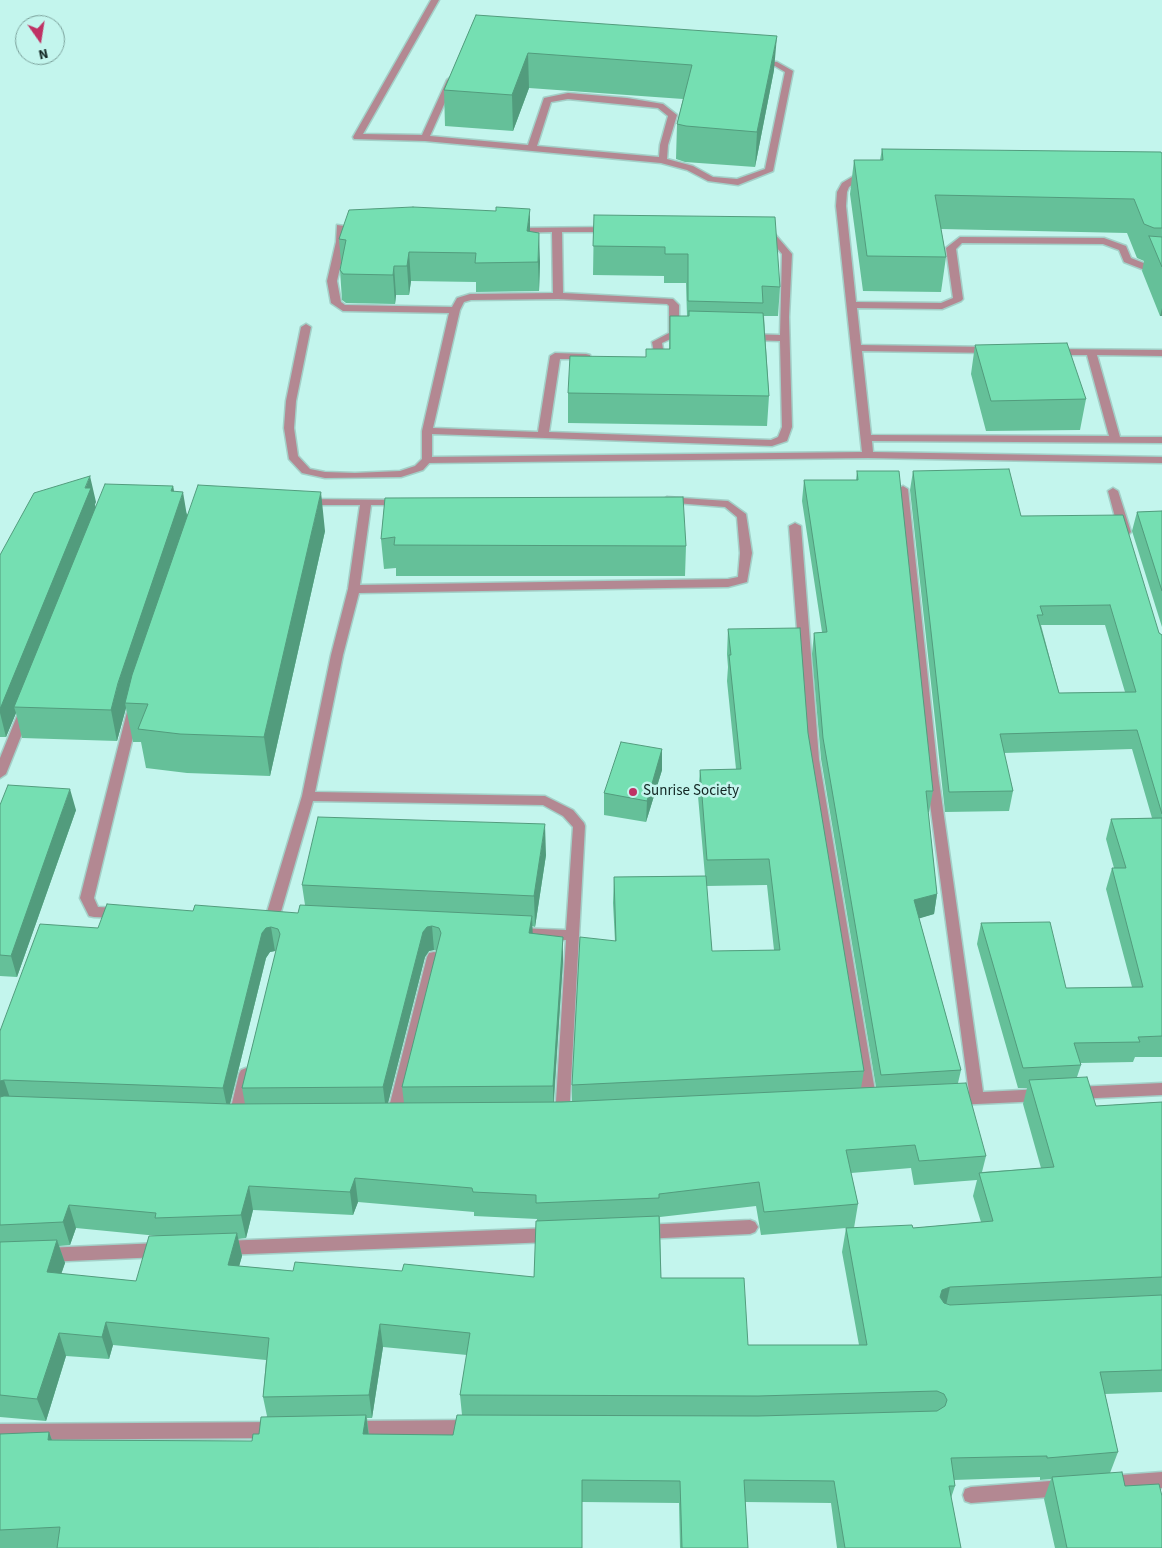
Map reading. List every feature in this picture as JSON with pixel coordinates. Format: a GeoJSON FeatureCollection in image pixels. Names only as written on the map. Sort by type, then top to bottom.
{"type":"FeatureCollection","features":[{"type":"Feature","properties":{"kind":"street"},"geometry":{"type":"LineString","coordinates":[[435,0],[357,137],[425,138],[663,160],[690,168],[711,178],[738,182],[769,171],[789,71],[777,64],[749,62]]}},
{"type":"Feature","properties":{"kind":"street"},"geometry":{"type":"LineString","coordinates":[[425,138],[456,69]]}},
{"type":"Feature","properties":{"kind":"street"},"geometry":{"type":"LineString","coordinates":[[532,148],[534,136],[548,100],[568,96],[627,101],[660,106],[673,115],[664,145],[663,160]]}},
{"type":"Feature","properties":{"kind":"street"},"geometry":{"type":"LineString","coordinates":[[868,455],[841,206],[842,192],[845,185],[855,179],[874,178]]}},
{"type":"Feature","properties":{"kind":"street"},"geometry":{"type":"LineString","coordinates":[[374,231],[359,231],[340,227],[341,242],[332,281],[336,303],[343,308],[455,310]]}},
{"type":"Feature","properties":{"kind":"street"},"geometry":{"type":"LineString","coordinates":[[557,229],[558,296]]}},
{"type":"Feature","properties":{"kind":"street"},"geometry":{"type":"LineString","coordinates":[[508,230],[624,229]]}},
{"type":"Feature","properties":{"kind":"street"},"geometry":{"type":"LineString","coordinates":[[427,431],[772,443],[783,439],[787,427],[785,338],[787,254],[771,235],[755,229]]}},
{"type":"Feature","properties":{"kind":"street"},"geometry":{"type":"LineString","coordinates":[[852,305],[942,306],[958,299],[951,248],[960,240],[1104,241],[1123,248],[1127,260],[1145,267],[1162,267]]}},
{"type":"Feature","properties":{"kind":"street"},"geometry":{"type":"LineString","coordinates":[[427,460],[427,431],[455,310],[460,300],[470,297],[558,296],[670,301],[674,305],[678,335],[657,342],[660,361],[642,360]]}},
{"type":"Feature","properties":{"kind":"street"},"geometry":{"type":"LineString","coordinates":[[306,327],[291,401],[289,428],[293,457],[306,471],[325,474],[355,476],[401,474],[419,468],[427,460],[868,455],[1162,460]]}},
{"type":"Feature","properties":{"kind":"street"},"geometry":{"type":"LineString","coordinates":[[739,337],[785,338]]}},
{"type":"Feature","properties":{"kind":"street"},"geometry":{"type":"LineString","coordinates":[[856,348],[1003,351]]}},
{"type":"Feature","properties":{"kind":"street"},"geometry":{"type":"LineString","coordinates":[[1042,351],[1162,353]]}},
{"type":"Feature","properties":{"kind":"street"},"geometry":{"type":"LineString","coordinates":[[1091,352],[1114,438]]}},
{"type":"Feature","properties":{"kind":"street"},"geometry":{"type":"LineString","coordinates":[[543,436],[555,356],[597,358]]}},
{"type":"Feature","properties":{"kind":"street"},"geometry":{"type":"LineString","coordinates":[[866,438],[1114,438],[1162,440]]}},
{"type":"Feature","properties":{"kind":"street"},"geometry":{"type":"LineString","coordinates":[[903,489],[932,774],[977,1098]]}},
{"type":"Feature","properties":{"kind":"street"},"geometry":{"type":"LineString","coordinates":[[1113,491],[1128,538]]}},
{"type":"Feature","properties":{"kind":"street"},"geometry":{"type":"LineString","coordinates":[[354,589],[728,584],[743,579],[746,553],[742,516],[728,504],[684,500],[654,500]]}},
{"type":"Feature","properties":{"kind":"street"},"geometry":{"type":"LineString","coordinates":[[298,502],[416,502]]}},
{"type":"Feature","properties":{"kind":"street"},"geometry":{"type":"LineString","coordinates":[[256,920],[276,922],[308,796],[337,655],[354,589],[366,502]]}},
{"type":"Feature","properties":{"kind":"street"},"geometry":{"type":"LineString","coordinates":[[795,526],[813,759],[870,1104]]}},
{"type":"Feature","properties":{"kind":"street"},"geometry":{"type":"LineString","coordinates":[[132,914],[94,912],[87,898],[138,696]]}},
{"type":"Feature","properties":{"kind":"street"},"geometry":{"type":"LineString","coordinates":[[0,774],[29,702]]}},
{"type":"Feature","properties":{"kind":"street"},"geometry":{"type":"LineString","coordinates":[[308,796],[545,801],[568,812],[579,826],[562,1118]]}},
{"type":"Feature","properties":{"kind":"street"},"geometry":{"type":"LineString","coordinates":[[504,932],[572,936]]}},
{"type":"Feature","properties":{"kind":"street"},"geometry":{"type":"LineString","coordinates":[[393,1119],[434,958]]}},
{"type":"Feature","properties":{"kind":"street"},"geometry":{"type":"LineString","coordinates":[[249,1063],[230,1120],[254,1120]]}},
{"type":"Feature","properties":{"kind":"street"},"geometry":{"type":"LineString","coordinates":[[938,1100],[1162,1089]]}},
{"type":"Feature","properties":{"kind":"street"},"geometry":{"type":"LineString","coordinates":[[632,1232],[750,1227]]}},
{"type":"Feature","properties":{"kind":"street"},"geometry":{"type":"LineString","coordinates":[[207,1248],[562,1235]]}},
{"type":"Feature","properties":{"kind":"street"},"geometry":{"type":"LineString","coordinates":[[30,1255],[178,1250]]}},
{"type":"Feature","properties":{"kind":"street"},"geometry":{"type":"LineString","coordinates":[[336,1429],[482,1428]]}},
{"type":"Feature","properties":{"kind":"street"},"geometry":{"type":"LineString","coordinates":[[0,1432],[287,1430]]}},
{"type":"Feature","properties":{"kind":"street"},"geometry":{"type":"LineString","coordinates":[[1095,1485],[1162,1480]]}},
{"type":"Feature","properties":{"kind":"street"},"geometry":{"type":"LineString","coordinates":[[971,1495],[1076,1487]]}},
{"type":"Feature","properties":{"kind":"building"},"geometry":{"type":"Polygon","coordinates":[[[476,15],[777,36],[757,132],[677,124],[692,65],[528,53],[512,95],[444,90],[476,15]]]}},
{"type":"Feature","properties":{"kind":"building"},"geometry":{"type":"Polygon","coordinates":[[[882,149],[1161,152],[1162,228],[1154,228],[1144,224],[1134,199],[935,195],[946,257],[867,256],[854,160],[883,160],[882,149]]]}},
{"type":"Feature","properties":{"kind":"building"},"geometry":{"type":"Polygon","coordinates":[[[413,207],[496,211],[496,207],[530,209],[527,231],[539,233],[538,262],[475,263],[476,253],[409,252],[407,266],[394,266],[393,275],[343,274],[340,270],[346,240],[339,239],[349,210],[413,207]]]}},
{"type":"Feature","properties":{"kind":"building"},"geometry":{"type":"Polygon","coordinates":[[[594,215],[775,217],[780,287],[762,286],[763,303],[688,301],[688,254],[665,254],[665,247],[593,246],[594,215]]]}},
{"type":"Feature","properties":{"kind":"building"},"geometry":{"type":"Polygon","coordinates":[[[1149,236],[1162,237],[1162,267],[1149,236]]]}},
{"type":"Feature","properties":{"kind":"building"},"geometry":{"type":"Polygon","coordinates":[[[689,311],[763,313],[769,396],[568,393],[570,356],[646,357],[646,349],[670,349],[670,316],[689,316],[689,311]]]}},
{"type":"Feature","properties":{"kind":"building"},"geometry":{"type":"Polygon","coordinates":[[[1067,343],[1086,399],[991,401],[975,345],[1067,343]]]}},
{"type":"Feature","properties":{"kind":"building"},"geometry":{"type":"Polygon","coordinates":[[[1009,469],[1021,516],[1123,515],[1159,633],[1162,635],[1162,814],[1137,730],[1000,734],[1013,791],[949,792],[913,471],[1009,469]],[[1110,605],[1040,606],[1043,615],[1037,615],[1059,693],[1136,692],[1110,605]]]}},
{"type":"Feature","properties":{"kind":"building"},"geometry":{"type":"Polygon","coordinates":[[[857,471],[899,471],[933,791],[926,791],[937,894],[914,900],[961,1070],[881,1075],[823,738],[814,633],[827,632],[804,480],[858,480],[857,471]]]}},
{"type":"Feature","properties":{"kind":"building"},"geometry":{"type":"Polygon","coordinates":[[[90,476],[85,488],[91,488],[0,709],[0,555],[34,493],[90,476]]]}},
{"type":"Feature","properties":{"kind":"building"},"geometry":{"type":"Polygon","coordinates":[[[105,484],[173,486],[171,491],[183,492],[118,683],[111,710],[14,707],[105,484]]]}},
{"type":"Feature","properties":{"kind":"building"},"geometry":{"type":"Polygon","coordinates":[[[198,485],[321,492],[264,737],[180,734],[138,729],[148,704],[125,703],[132,675],[198,485]]]}},
{"type":"Feature","properties":{"kind":"building"},"geometry":{"type":"Polygon","coordinates":[[[683,497],[686,546],[394,545],[395,537],[381,539],[385,498],[683,497]]]}},
{"type":"Feature","properties":{"kind":"building"},"geometry":{"type":"Polygon","coordinates":[[[1162,511],[1162,591],[1137,512],[1162,511]]]}},
{"type":"Feature","properties":{"kind":"building"},"geometry":{"type":"Polygon","coordinates":[[[800,628],[808,733],[864,1071],[572,1085],[580,937],[616,941],[614,877],[706,876],[712,951],[780,950],[769,859],[707,860],[700,770],[741,769],[728,629],[800,628]]]}},
{"type":"Feature","properties":{"kind":"building"},"geometry":{"type":"Polygon","coordinates":[[[621,742],[662,749],[647,801],[604,793],[621,742]]]}},
{"type":"Feature","properties":{"kind":"building"},"geometry":{"type":"Polygon","coordinates":[[[8,785],[70,789],[11,956],[0,955],[0,805],[8,785]]]}},
{"type":"Feature","properties":{"kind":"building"},"geometry":{"type":"Polygon","coordinates":[[[318,817],[545,824],[534,896],[302,885],[318,817]]]}},
{"type":"Feature","properties":{"kind":"building"},"geometry":{"type":"Polygon","coordinates":[[[1162,818],[1162,1036],[1138,1037],[1140,1042],[1074,1043],[1081,1065],[1023,1068],[981,923],[1050,922],[1066,988],[1143,987],[1112,868],[1126,868],[1111,819],[1162,818]]]}},
{"type":"Feature","properties":{"kind":"building"},"geometry":{"type":"Polygon","coordinates":[[[107,904],[193,911],[195,905],[298,913],[300,905],[532,916],[529,933],[563,937],[553,1086],[402,1087],[441,933],[439,928],[432,926],[427,927],[423,932],[383,1087],[242,1088],[280,934],[278,929],[271,927],[266,928],[262,933],[223,1088],[0,1081],[0,1031],[40,924],[98,928],[107,904]]]}},
{"type":"Feature","properties":{"kind":"building"},"geometry":{"type":"Polygon","coordinates":[[[1087,1077],[1096,1106],[1162,1102],[1162,1277],[950,1287],[942,1290],[940,1297],[944,1303],[950,1305],[1162,1295],[1162,1370],[1100,1372],[1118,1452],[1047,1458],[1047,1456],[951,1458],[955,1486],[949,1486],[961,1548],[845,1548],[834,1481],[744,1480],[748,1548],[682,1548],[680,1481],[582,1480],[582,1548],[57,1548],[60,1527],[0,1530],[0,1434],[49,1432],[48,1440],[252,1441],[253,1434],[259,1434],[261,1417],[366,1415],[363,1434],[453,1435],[457,1415],[758,1416],[937,1411],[945,1406],[947,1400],[944,1394],[937,1391],[758,1396],[460,1395],[470,1333],[380,1324],[369,1395],[263,1397],[269,1338],[106,1322],[102,1337],[59,1333],[37,1399],[0,1395],[0,1242],[57,1240],[47,1272],[136,1281],[149,1236],[237,1233],[228,1265],[293,1271],[295,1262],[402,1271],[404,1264],[534,1277],[536,1221],[659,1216],[661,1278],[744,1278],[748,1345],[867,1345],[846,1228],[912,1225],[913,1228],[993,1221],[979,1173],[1054,1167],[1029,1080],[1087,1077]]]}},
{"type":"Feature","properties":{"kind":"building"},"geometry":{"type":"Polygon","coordinates":[[[966,1083],[986,1156],[919,1161],[915,1145],[846,1150],[858,1204],[764,1212],[759,1182],[659,1194],[659,1198],[536,1203],[536,1195],[473,1192],[472,1188],[355,1178],[350,1192],[249,1186],[241,1215],[155,1218],[156,1213],[69,1205],[63,1222],[0,1225],[0,1097],[4,1096],[230,1104],[562,1102],[966,1083]]]}},
{"type":"Feature","properties":{"kind":"building"},"geometry":{"type":"Polygon","coordinates":[[[1122,1472],[1125,1486],[1159,1484],[1162,1496],[1162,1548],[1067,1548],[1052,1477],[1122,1472]]]}},
{"type":"Feature","properties":{"kind":"place","name":"Sunrise Society"},"geometry":{"type":"Point","coordinates":[633,792]}}]}
